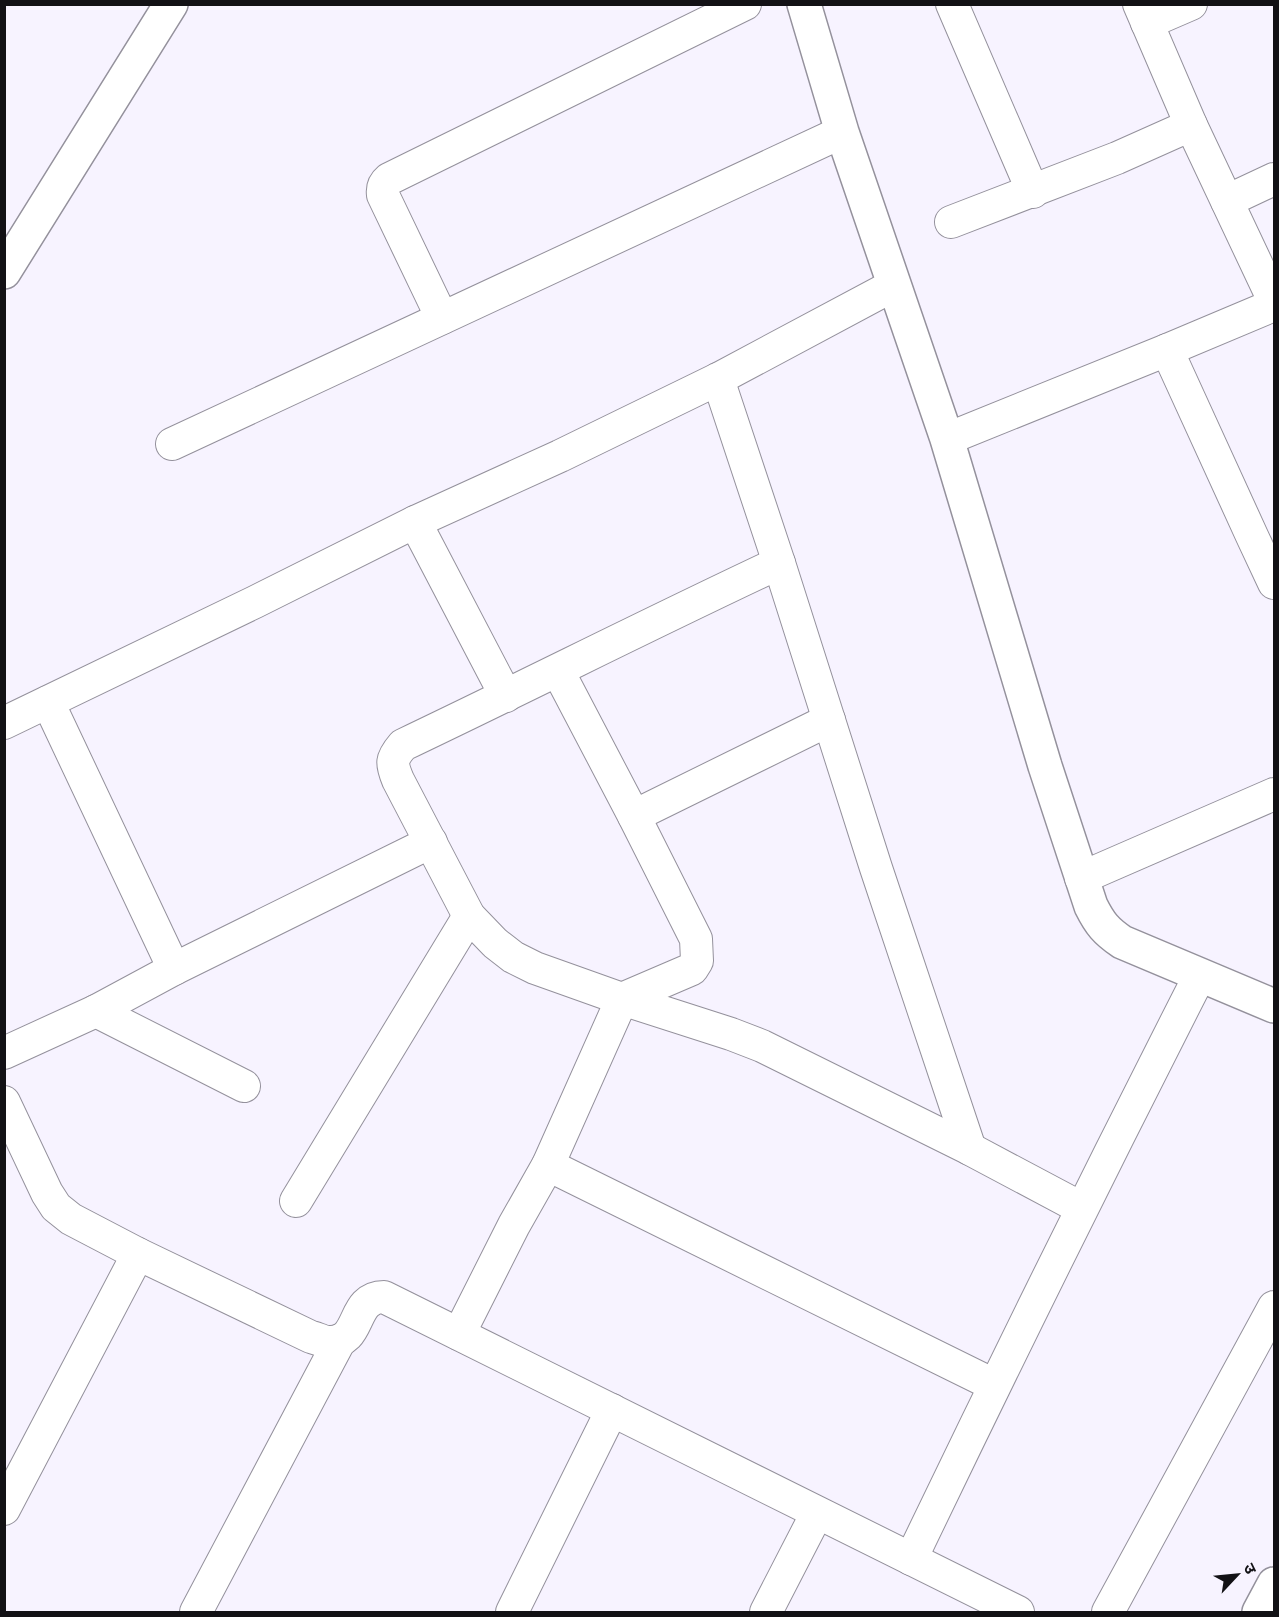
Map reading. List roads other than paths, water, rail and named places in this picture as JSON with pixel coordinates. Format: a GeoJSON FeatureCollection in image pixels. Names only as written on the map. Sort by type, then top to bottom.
{"type":"FeatureCollection","features":[{"type":"Feature","properties":{"kind":"street"},"geometry":{"type":"LineString","coordinates":[[4,272],[171,4]]}},
{"type":"Feature","properties":{"kind":"street"},"geometry":{"type":"LineString","coordinates":[[442,318],[382,195],[382,188],[389,178],[746,4]]}},
{"type":"Feature","properties":{"kind":"street"},"geometry":{"type":"LineString","coordinates":[[804,4],[842,132],[947,439],[1041,755],[1081,878],[1098,919],[1107,931],[1122,942],[1275,1006]]}},
{"type":"Feature","properties":{"kind":"street"},"geometry":{"type":"LineString","coordinates":[[952,4],[1033,192]]}},
{"type":"Feature","properties":{"kind":"street"},"geometry":{"type":"LineString","coordinates":[[947,439],[1167,350],[1275,303],[1191,125],[1143,14],[1191,4]]}},
{"type":"Feature","properties":{"kind":"street"},"geometry":{"type":"LineString","coordinates":[[951,222],[1033,192],[1191,125]]}},
{"type":"Feature","properties":{"kind":"street"},"geometry":{"type":"LineString","coordinates":[[172,444],[842,132]]}},
{"type":"Feature","properties":{"kind":"street"},"geometry":{"type":"LineString","coordinates":[[1227,201],[1275,179]]}},
{"type":"Feature","properties":{"kind":"street"},"geometry":{"type":"LineString","coordinates":[[4,723],[415,522],[560,456],[718,379],[894,285]]}},
{"type":"Feature","properties":{"kind":"street"},"geometry":{"type":"LineString","coordinates":[[1167,350],[1275,584]]}},
{"type":"Feature","properties":{"kind":"street"},"geometry":{"type":"LineString","coordinates":[[718,379],[876,868],[970,1149]]}},
{"type":"Feature","properties":{"kind":"street"},"geometry":{"type":"LineString","coordinates":[[415,522],[506,696]]}},
{"type":"Feature","properties":{"kind":"street"},"geometry":{"type":"LineString","coordinates":[[779,563],[403,745],[392,762],[394,771],[469,916],[495,944],[513,957],[535,968],[762,1046],[970,1149],[1081,1208]]}},
{"type":"Feature","properties":{"kind":"street"},"geometry":{"type":"LineString","coordinates":[[459,1334],[548,1165],[622,999],[692,969],[697,961],[696,939],[558,671]]}},
{"type":"Feature","properties":{"kind":"street"},"geometry":{"type":"LineString","coordinates":[[48,702],[174,969]]}},
{"type":"Feature","properties":{"kind":"street"},"geometry":{"type":"LineString","coordinates":[[634,816],[829,720]]}},
{"type":"Feature","properties":{"kind":"street"},"geometry":{"type":"LineString","coordinates":[[1081,878],[1275,794]]}},
{"type":"Feature","properties":{"kind":"street"},"geometry":{"type":"LineString","coordinates":[[4,1053],[96,1011],[174,969],[431,842]]}},
{"type":"Feature","properties":{"kind":"street"},"geometry":{"type":"LineString","coordinates":[[296,1201],[469,916]]}},
{"type":"Feature","properties":{"kind":"street"},"geometry":{"type":"LineString","coordinates":[[911,1558],[1081,1208],[1200,975]]}},
{"type":"Feature","properties":{"kind":"street"},"geometry":{"type":"LineString","coordinates":[[96,1011],[244,1086]]}},
{"type":"Feature","properties":{"kind":"street"},"geometry":{"type":"LineString","coordinates":[[4,1102],[47,1193],[56,1207],[71,1219],[138,1254],[311,1337],[329,1342],[340,1340],[349,1334],[366,1303],[375,1297],[384,1297],[911,1558],[1013,1611]]}},
{"type":"Feature","properties":{"kind":"street"},"geometry":{"type":"LineString","coordinates":[[548,1165],[994,1385]]}},
{"type":"Feature","properties":{"kind":"street"},"geometry":{"type":"LineString","coordinates":[[4,1509],[138,1254]]}},
{"type":"Feature","properties":{"kind":"street"},"geometry":{"type":"LineString","coordinates":[[1108,1612],[1275,1307]]}},
{"type":"Feature","properties":{"kind":"street"},"geometry":{"type":"LineString","coordinates":[[196,1612],[340,1340]]}},
{"type":"Feature","properties":{"kind":"street"},"geometry":{"type":"LineString","coordinates":[[512,1612],[612,1410]]}},
{"type":"Feature","properties":{"kind":"street"},"geometry":{"type":"LineString","coordinates":[[766,1612],[817,1513]]}},
{"type":"Feature","properties":{"kind":"street"},"geometry":{"type":"LineString","coordinates":[[1259,1612],[1275,1584]]}}]}
